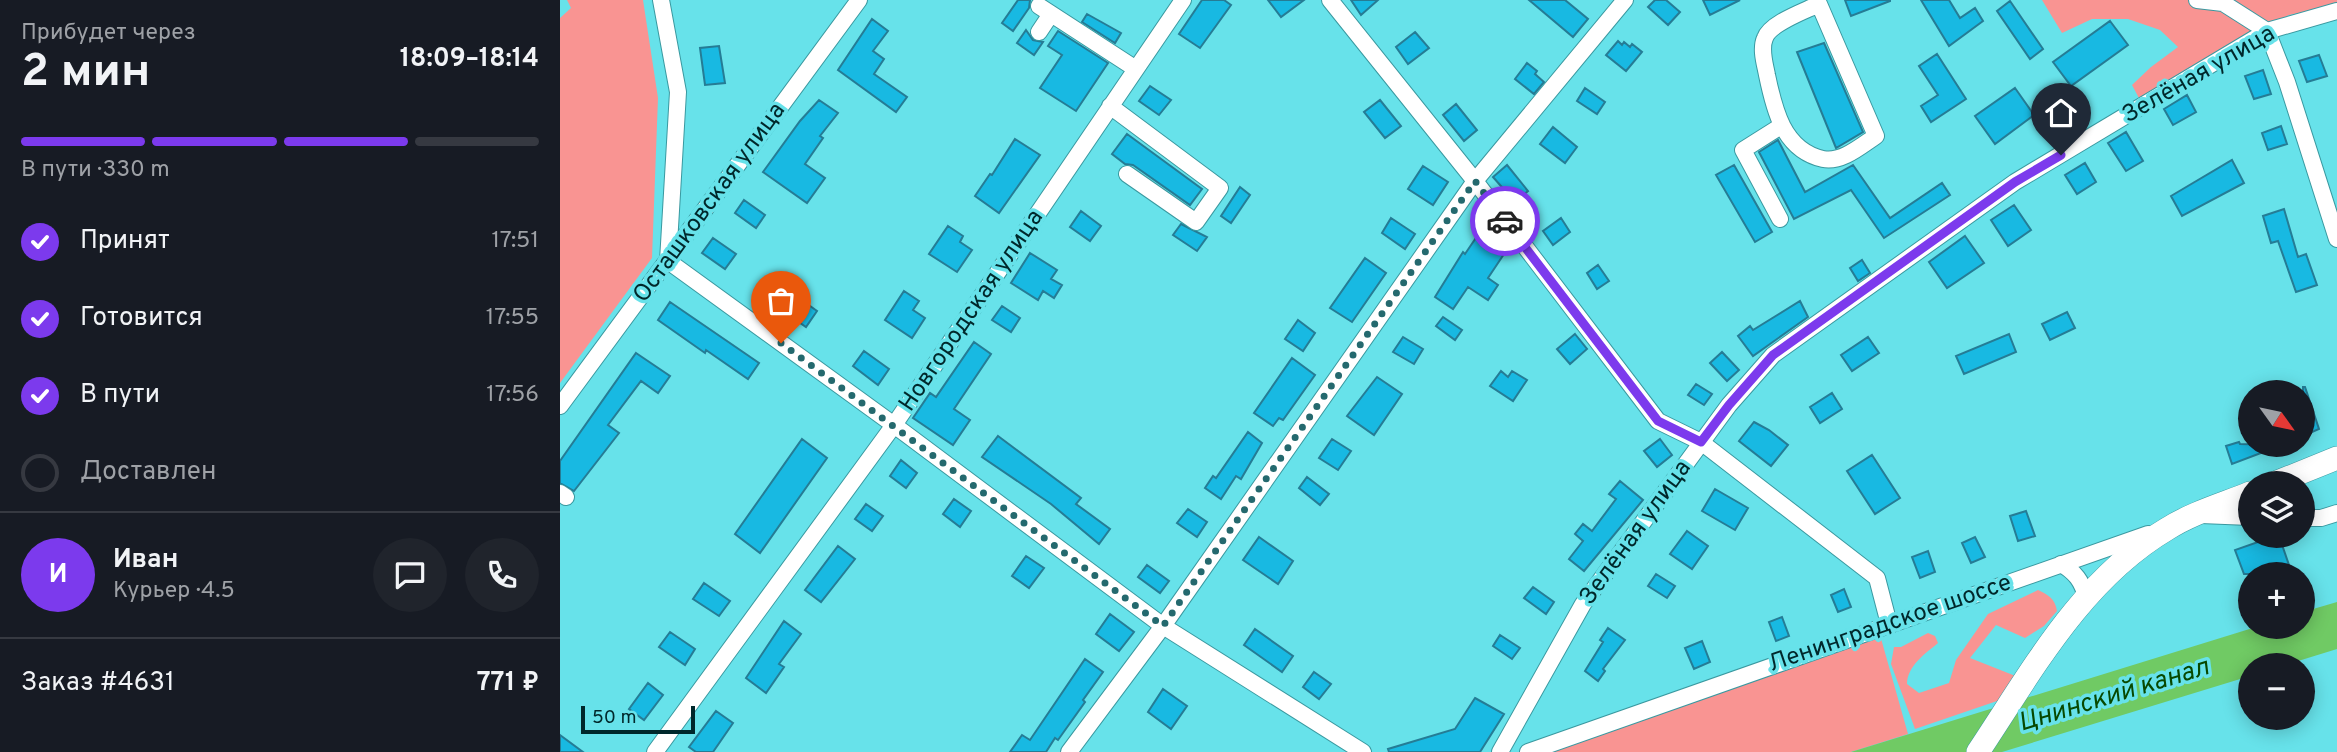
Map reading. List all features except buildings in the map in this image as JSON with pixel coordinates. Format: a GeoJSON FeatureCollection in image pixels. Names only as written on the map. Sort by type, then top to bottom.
{"type":"FeatureCollection","features":[{"type":"Feature","properties":{"kind":"highway"},"geometry":{"type":"LineString","coordinates":[[2304,471],[2337,458]]}},
{"type":"Feature","properties":{"kind":"highway","name":"Ленинградское шоссе"},"geometry":{"type":"LineString","coordinates":[[2170,527],[2238,498]]}},
{"type":"Feature","properties":{"kind":"highway"},"geometry":{"type":"LineString","coordinates":[[1978,752],[2062,626],[2085,597],[2125,559],[2170,527]]}},
{"type":"Feature","properties":{"kind":"street"},"geometry":{"type":"LineString","coordinates":[[661,0],[678,92],[668,261],[894,425],[1163,626],[1363,752]]}},
{"type":"Feature","properties":{"kind":"street","name":"Осташковская улица"},"geometry":{"type":"LineString","coordinates":[[560,406],[859,0]]}},
{"type":"Feature","properties":{"kind":"street","name":"Новгородская улица"},"geometry":{"type":"LineString","coordinates":[[655,752],[894,425],[1183,0]]}},
{"type":"Feature","properties":{"kind":"street"},"geometry":{"type":"LineString","coordinates":[[1330,0],[1475,181],[1658,421],[1701,442],[1877,578],[1889,624]]}},
{"type":"Feature","properties":{"kind":"street"},"geometry":{"type":"LineString","coordinates":[[1069,752],[1163,626],[1475,181],[1625,0]]}},
{"type":"Feature","properties":{"kind":"street"},"geometry":{"type":"LineString","coordinates":[[2197,0],[2223,3],[2267,31],[2287,82],[2337,239]]}},
{"type":"Feature","properties":{"kind":"street"},"geometry":{"type":"LineString","coordinates":[[1818,2],[1876,136],[1841,157],[1825,159],[1807,152],[1781,126],[1775,111],[1763,55],[1765,37],[1772,29],[1818,2]]}},
{"type":"Feature","properties":{"kind":"street"},"geometry":{"type":"LineString","coordinates":[[1040,32],[1045,10],[1136,69]]}},
{"type":"Feature","properties":{"kind":"street","name":"Зелёная улица"},"geometry":{"type":"LineString","coordinates":[[1500,752],[1583,604],[1729,405],[1773,355],[2015,182],[2267,31],[2337,11]]}},
{"type":"Feature","properties":{"kind":"street"},"geometry":{"type":"LineString","coordinates":[[1110,106],[1220,188],[1196,222],[1128,174]]}},
{"type":"Feature","properties":{"kind":"street"},"geometry":{"type":"LineString","coordinates":[[1780,219],[1742,150],[1781,126]]}},
{"type":"Feature","properties":{"kind":"street"},"geometry":{"type":"LineString","coordinates":[[2315,518],[2337,513]]}},
{"type":"Feature","properties":{"kind":"street"},"geometry":{"type":"LineString","coordinates":[[2195,515],[2238,517]]}},
{"type":"Feature","properties":{"kind":"street","name":"Ленинградское шоссе"},"geometry":{"type":"LineString","coordinates":[[1528,752],[2170,527]]}},
{"type":"Feature","properties":{"kind":"street"},"geometry":{"type":"LineString","coordinates":[[2061,565],[2075,574],[2085,597]]}},
{"type":"Feature","properties":{"kind":"shaded area"},"geometry":{"type":"Polygon","coordinates":[[[567,0],[643,0],[658,98],[652,258],[560,383],[560,18],[571,8],[567,0]]]}},
{"type":"Feature","properties":{"kind":"shaded area"},"geometry":{"type":"Polygon","coordinates":[[[2042,0],[2337,0],[2337,5],[2289,15],[2140,100],[2132,85],[2178,47],[2160,30],[2128,19],[2092,19],[2062,33],[2042,0]]]}},
{"type":"Feature","properties":{"kind":"shaded area"},"geometry":{"type":"Polygon","coordinates":[[[2038,590],[2053,600],[2057,611],[2044,626],[2025,638],[1996,625],[1970,658],[2018,677],[2000,700],[1915,729],[1891,664],[1894,647],[1901,647],[1928,633],[1935,636],[1938,643],[1910,671],[1907,684],[1919,693],[1949,683],[1956,660],[1988,614],[2038,590]]]}},
{"type":"Feature","properties":{"kind":"shaded area"},"geometry":{"type":"Polygon","coordinates":[[[1880,635],[1908,734],[1851,752],[1553,752],[1880,635]]]}},
{"type":"Feature","properties":{"kind":"water","name":"Цнинский канал"},"geometry":{"type":"Polygon","coordinates":[[[2337,602],[2337,649],[2315,656],[2315,653],[2238,653],[2238,680],[2002,752],[1851,752],[2238,633],[2238,639],[2315,639],[2315,608],[2337,602]]]}},
{"type":"Feature","properties":{"kind":"way so far"},"geometry":{"type":"LineString","coordinates":[[781,343],[1163,626],[1475,181],[1505,221]]}},
{"type":"Feature","properties":{"kind":"route"},"geometry":{"type":"LineString","coordinates":[[1505,221],[1658,421],[1701,442],[1773,355],[2015,182],[2061,155]]}}]}
